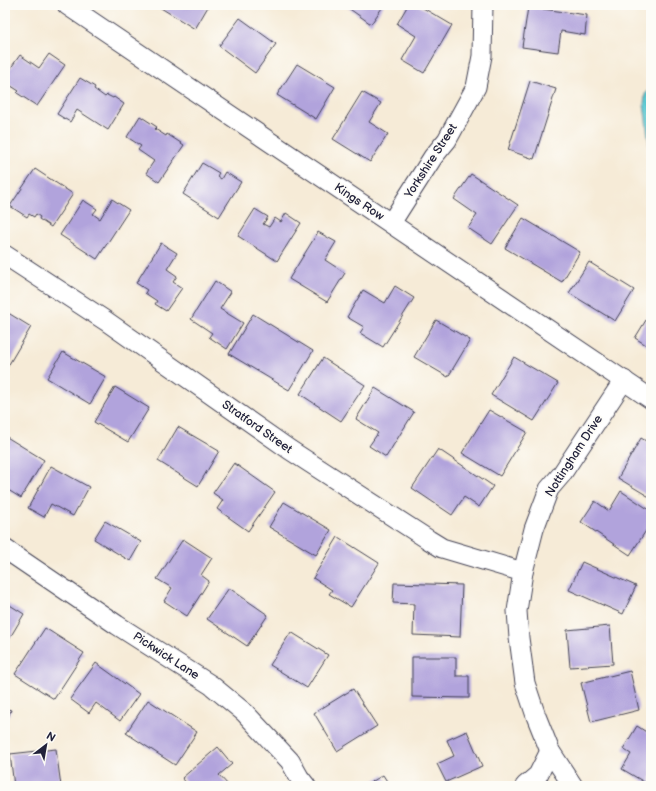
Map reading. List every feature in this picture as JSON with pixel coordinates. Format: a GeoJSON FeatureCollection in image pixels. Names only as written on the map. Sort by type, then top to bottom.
{"type":"FeatureCollection","features":[{"type":"Feature","properties":{"kind":"street","name":"Kings Row"},"geometry":{"type":"LineString","coordinates":[[67,5],[651,399]]}},
{"type":"Feature","properties":{"kind":"street","name":"Yorkshire Street"},"geometry":{"type":"LineString","coordinates":[[391,223],[433,157],[446,140],[476,87],[482,56],[483,5]]}},
{"type":"Feature","properties":{"kind":"street","name":"Stratford Street"},"geometry":{"type":"LineString","coordinates":[[5,255],[106,321],[290,450],[442,548],[523,572]]}},
{"type":"Feature","properties":{"kind":"street","name":"Nottingham Drive"},"geometry":{"type":"LineString","coordinates":[[573,786],[550,751],[525,683],[517,611],[523,572],[534,529],[549,489],[561,475],[624,380]]}},
{"type":"Feature","properties":{"kind":"street","name":"Pickwick Lane"},"geometry":{"type":"LineString","coordinates":[[5,549],[117,625],[211,686],[245,713],[290,761],[306,786]]}},
{"type":"Feature","properties":{"kind":"street"},"geometry":{"type":"LineString","coordinates":[[525,786],[538,776],[550,751]]}},
{"type":"Feature","properties":{"kind":"water"},"geometry":{"type":"Polygon","coordinates":[[[651,88],[651,161],[644,104],[645,94],[651,88]]]}},
{"type":"Feature","properties":{"kind":"building"},"geometry":{"type":"Polygon","coordinates":[[[156,5],[209,5],[195,29],[156,5]]]}},
{"type":"Feature","properties":{"kind":"building"},"geometry":{"type":"Polygon","coordinates":[[[344,5],[384,5],[371,24],[344,5]]]}},
{"type":"Feature","properties":{"kind":"building"},"geometry":{"type":"Polygon","coordinates":[[[408,5],[418,5],[452,25],[424,73],[402,60],[416,36],[397,24],[408,5]]]}},
{"type":"Feature","properties":{"kind":"building"},"geometry":{"type":"Polygon","coordinates":[[[528,7],[587,15],[585,35],[561,31],[558,52],[522,47],[528,7]]]}},
{"type":"Feature","properties":{"kind":"building"},"geometry":{"type":"Polygon","coordinates":[[[240,18],[276,44],[255,73],[219,46],[240,18]]]}},
{"type":"Feature","properties":{"kind":"building"},"geometry":{"type":"Polygon","coordinates":[[[49,54],[65,65],[37,106],[17,93],[19,91],[5,82],[5,76],[20,55],[39,68],[49,54]]]}},
{"type":"Feature","properties":{"kind":"building"},"geometry":{"type":"Polygon","coordinates":[[[297,64],[335,87],[316,119],[277,95],[297,64]]]}},
{"type":"Feature","properties":{"kind":"building"},"geometry":{"type":"Polygon","coordinates":[[[80,78],[95,87],[94,89],[105,97],[107,95],[113,98],[114,97],[124,104],[108,130],[77,110],[70,122],[57,114],[80,78]]]}},
{"type":"Feature","properties":{"kind":"building"},"geometry":{"type":"Polygon","coordinates":[[[530,81],[556,89],[534,159],[508,150],[530,81]]]}},
{"type":"Feature","properties":{"kind":"building"},"geometry":{"type":"Polygon","coordinates":[[[362,92],[381,103],[369,122],[388,134],[370,162],[333,139],[362,92]]]}},
{"type":"Feature","properties":{"kind":"building"},"geometry":{"type":"Polygon","coordinates":[[[140,116],[157,127],[155,129],[166,136],[167,134],[184,145],[159,182],[146,173],[154,161],[138,150],[141,146],[127,137],[140,116]]]}},
{"type":"Feature","properties":{"kind":"building"},"geometry":{"type":"Polygon","coordinates":[[[202,163],[219,173],[217,176],[221,179],[225,172],[241,182],[219,217],[183,194],[202,163]]]}},
{"type":"Feature","properties":{"kind":"building"},"geometry":{"type":"Polygon","coordinates":[[[35,169],[73,194],[51,227],[39,219],[40,217],[36,214],[34,217],[29,214],[27,217],[10,206],[35,169]]]}},
{"type":"Feature","properties":{"kind":"building"},"geometry":{"type":"Polygon","coordinates":[[[471,174],[518,205],[492,244],[468,228],[477,215],[454,199],[471,174]]]}},
{"type":"Feature","properties":{"kind":"building"},"geometry":{"type":"Polygon","coordinates":[[[112,199],[129,210],[97,259],[60,235],[83,200],[97,209],[93,214],[100,219],[112,199]]]}},
{"type":"Feature","properties":{"kind":"building"},"geometry":{"type":"Polygon","coordinates":[[[255,209],[268,217],[263,224],[269,227],[275,218],[281,222],[286,213],[301,223],[277,261],[238,236],[255,209]]]}},
{"type":"Feature","properties":{"kind":"building"},"geometry":{"type":"Polygon","coordinates":[[[523,218],[580,252],[562,282],[505,248],[523,218]]]}},
{"type":"Feature","properties":{"kind":"building"},"geometry":{"type":"Polygon","coordinates":[[[318,232],[336,242],[325,260],[345,273],[327,302],[289,279],[318,232]]]}},
{"type":"Feature","properties":{"kind":"building"},"geometry":{"type":"Polygon","coordinates":[[[161,243],[177,253],[167,269],[177,276],[173,282],[182,288],[166,311],[155,304],[157,301],[145,293],[147,290],[136,283],[161,243]]]}},
{"type":"Feature","properties":{"kind":"building"},"geometry":{"type":"Polygon","coordinates":[[[589,262],[634,290],[615,321],[569,293],[589,262]]]}},
{"type":"Feature","properties":{"kind":"building"},"geometry":{"type":"Polygon","coordinates":[[[215,281],[231,292],[220,309],[243,323],[227,349],[209,337],[212,333],[191,319],[215,281]]]}},
{"type":"Feature","properties":{"kind":"building"},"geometry":{"type":"Polygon","coordinates":[[[395,286],[414,298],[383,347],[360,333],[364,327],[347,317],[363,290],[385,303],[395,286]]]}},
{"type":"Feature","properties":{"kind":"building"},"geometry":{"type":"Polygon","coordinates":[[[5,311],[31,327],[5,371],[5,311]]]}},
{"type":"Feature","properties":{"kind":"building"},"geometry":{"type":"Polygon","coordinates":[[[651,312],[651,348],[635,338],[651,312]]]}},
{"type":"Feature","properties":{"kind":"building"},"geometry":{"type":"Polygon","coordinates":[[[253,314],[313,351],[289,390],[229,354],[253,314]]]}},
{"type":"Feature","properties":{"kind":"building"},"geometry":{"type":"Polygon","coordinates":[[[436,320],[470,340],[448,377],[414,357],[436,320]]]}},
{"type":"Feature","properties":{"kind":"building"},"geometry":{"type":"Polygon","coordinates":[[[63,352],[106,377],[90,404],[47,378],[63,352]]]}},
{"type":"Feature","properties":{"kind":"building"},"geometry":{"type":"Polygon","coordinates":[[[514,357],[558,383],[534,421],[491,395],[514,357]]]}},
{"type":"Feature","properties":{"kind":"building"},"geometry":{"type":"Polygon","coordinates":[[[323,358],[365,385],[341,421],[300,394],[323,358]]]}},
{"type":"Feature","properties":{"kind":"building"},"geometry":{"type":"Polygon","coordinates":[[[115,387],[149,408],[128,442],[94,422],[115,387]]]}},
{"type":"Feature","properties":{"kind":"building"},"geometry":{"type":"Polygon","coordinates":[[[375,388],[414,412],[386,457],[369,446],[378,433],[356,419],[375,388]]]}},
{"type":"Feature","properties":{"kind":"building"},"geometry":{"type":"Polygon","coordinates":[[[489,410],[527,432],[500,476],[462,453],[489,410]]]}},
{"type":"Feature","properties":{"kind":"building"},"geometry":{"type":"Polygon","coordinates":[[[178,427],[219,451],[198,486],[158,461],[178,427]]]}},
{"type":"Feature","properties":{"kind":"building"},"geometry":{"type":"Polygon","coordinates":[[[5,436],[44,460],[21,498],[5,488],[5,436]]]}},
{"type":"Feature","properties":{"kind":"building"},"geometry":{"type":"Polygon","coordinates":[[[641,438],[651,444],[651,498],[618,478],[641,438]]]}},
{"type":"Feature","properties":{"kind":"building"},"geometry":{"type":"Polygon","coordinates":[[[438,449],[493,486],[479,507],[464,497],[452,515],[412,488],[438,449]]]}},
{"type":"Feature","properties":{"kind":"building"},"geometry":{"type":"Polygon","coordinates":[[[234,463],[275,492],[248,531],[217,509],[223,500],[213,493],[234,463]]]}},
{"type":"Feature","properties":{"kind":"building"},"geometry":{"type":"Polygon","coordinates":[[[51,466],[89,487],[73,516],[51,504],[44,517],[28,508],[51,466]]]}},
{"type":"Feature","properties":{"kind":"building"},"geometry":{"type":"Polygon","coordinates":[[[621,491],[651,511],[651,523],[630,555],[581,522],[595,501],[609,511],[621,491]]]}},
{"type":"Feature","properties":{"kind":"building"},"geometry":{"type":"Polygon","coordinates":[[[284,502],[331,530],[316,555],[269,527],[284,502]]]}},
{"type":"Feature","properties":{"kind":"building"},"geometry":{"type":"Polygon","coordinates":[[[105,521],[141,542],[130,561],[94,539],[105,521]]]}},
{"type":"Feature","properties":{"kind":"building"},"geometry":{"type":"Polygon","coordinates":[[[338,537],[379,563],[351,607],[329,594],[332,590],[313,578],[338,537]]]}},
{"type":"Feature","properties":{"kind":"building"},"geometry":{"type":"Polygon","coordinates":[[[183,539],[212,558],[201,575],[209,581],[187,616],[164,601],[172,588],[157,579],[183,539]]]}},
{"type":"Feature","properties":{"kind":"building"},"geometry":{"type":"Polygon","coordinates":[[[582,562],[636,586],[623,614],[569,590],[582,562]]]}},
{"type":"Feature","properties":{"kind":"building"},"geometry":{"type":"Polygon","coordinates":[[[394,583],[462,585],[460,637],[413,635],[414,604],[393,603],[394,583]]]}},
{"type":"Feature","properties":{"kind":"building"},"geometry":{"type":"Polygon","coordinates":[[[229,588],[268,615],[247,646],[207,619],[229,588]]]}},
{"type":"Feature","properties":{"kind":"building"},"geometry":{"type":"Polygon","coordinates":[[[5,602],[24,614],[5,646],[5,602]]]}},
{"type":"Feature","properties":{"kind":"building"},"geometry":{"type":"Polygon","coordinates":[[[610,626],[613,664],[570,667],[567,630],[610,626]]]}},
{"type":"Feature","properties":{"kind":"building"},"geometry":{"type":"Polygon","coordinates":[[[45,628],[84,653],[54,699],[15,674],[45,628]]]}},
{"type":"Feature","properties":{"kind":"building"},"geometry":{"type":"Polygon","coordinates":[[[291,632],[328,655],[307,688],[270,665],[291,632]]]}},
{"type":"Feature","properties":{"kind":"building"},"geometry":{"type":"Polygon","coordinates":[[[412,657],[456,657],[456,676],[469,676],[469,698],[412,697],[412,657]]]}},
{"type":"Feature","properties":{"kind":"building"},"geometry":{"type":"Polygon","coordinates":[[[96,663],[139,694],[120,721],[96,703],[89,713],[70,699],[96,663]]]}},
{"type":"Feature","properties":{"kind":"building"},"geometry":{"type":"Polygon","coordinates":[[[630,671],[639,710],[591,722],[581,683],[630,671]]]}},
{"type":"Feature","properties":{"kind":"building"},"geometry":{"type":"Polygon","coordinates":[[[353,689],[377,726],[337,751],[314,713],[353,689]]]}},
{"type":"Feature","properties":{"kind":"building"},"geometry":{"type":"Polygon","coordinates":[[[148,700],[197,732],[175,765],[126,733],[148,700]]]}},
{"type":"Feature","properties":{"kind":"building"},"geometry":{"type":"Polygon","coordinates":[[[5,708],[11,710],[5,724],[5,708]]]}},
{"type":"Feature","properties":{"kind":"building"},"geometry":{"type":"Polygon","coordinates":[[[637,726],[651,735],[651,786],[622,769],[631,754],[623,749],[637,726]]]}},
{"type":"Feature","properties":{"kind":"building"},"geometry":{"type":"Polygon","coordinates":[[[467,731],[482,766],[446,782],[437,764],[454,756],[447,740],[467,731]]]}},
{"type":"Feature","properties":{"kind":"building"},"geometry":{"type":"Polygon","coordinates":[[[218,747],[232,764],[219,775],[229,786],[189,786],[182,778],[218,747]]]}},
{"type":"Feature","properties":{"kind":"building"},"geometry":{"type":"Polygon","coordinates":[[[56,749],[61,786],[14,786],[10,754],[56,749]]]}},
{"type":"Feature","properties":{"kind":"building"},"geometry":{"type":"Polygon","coordinates":[[[383,775],[390,786],[365,786],[383,775]]]}}]}
